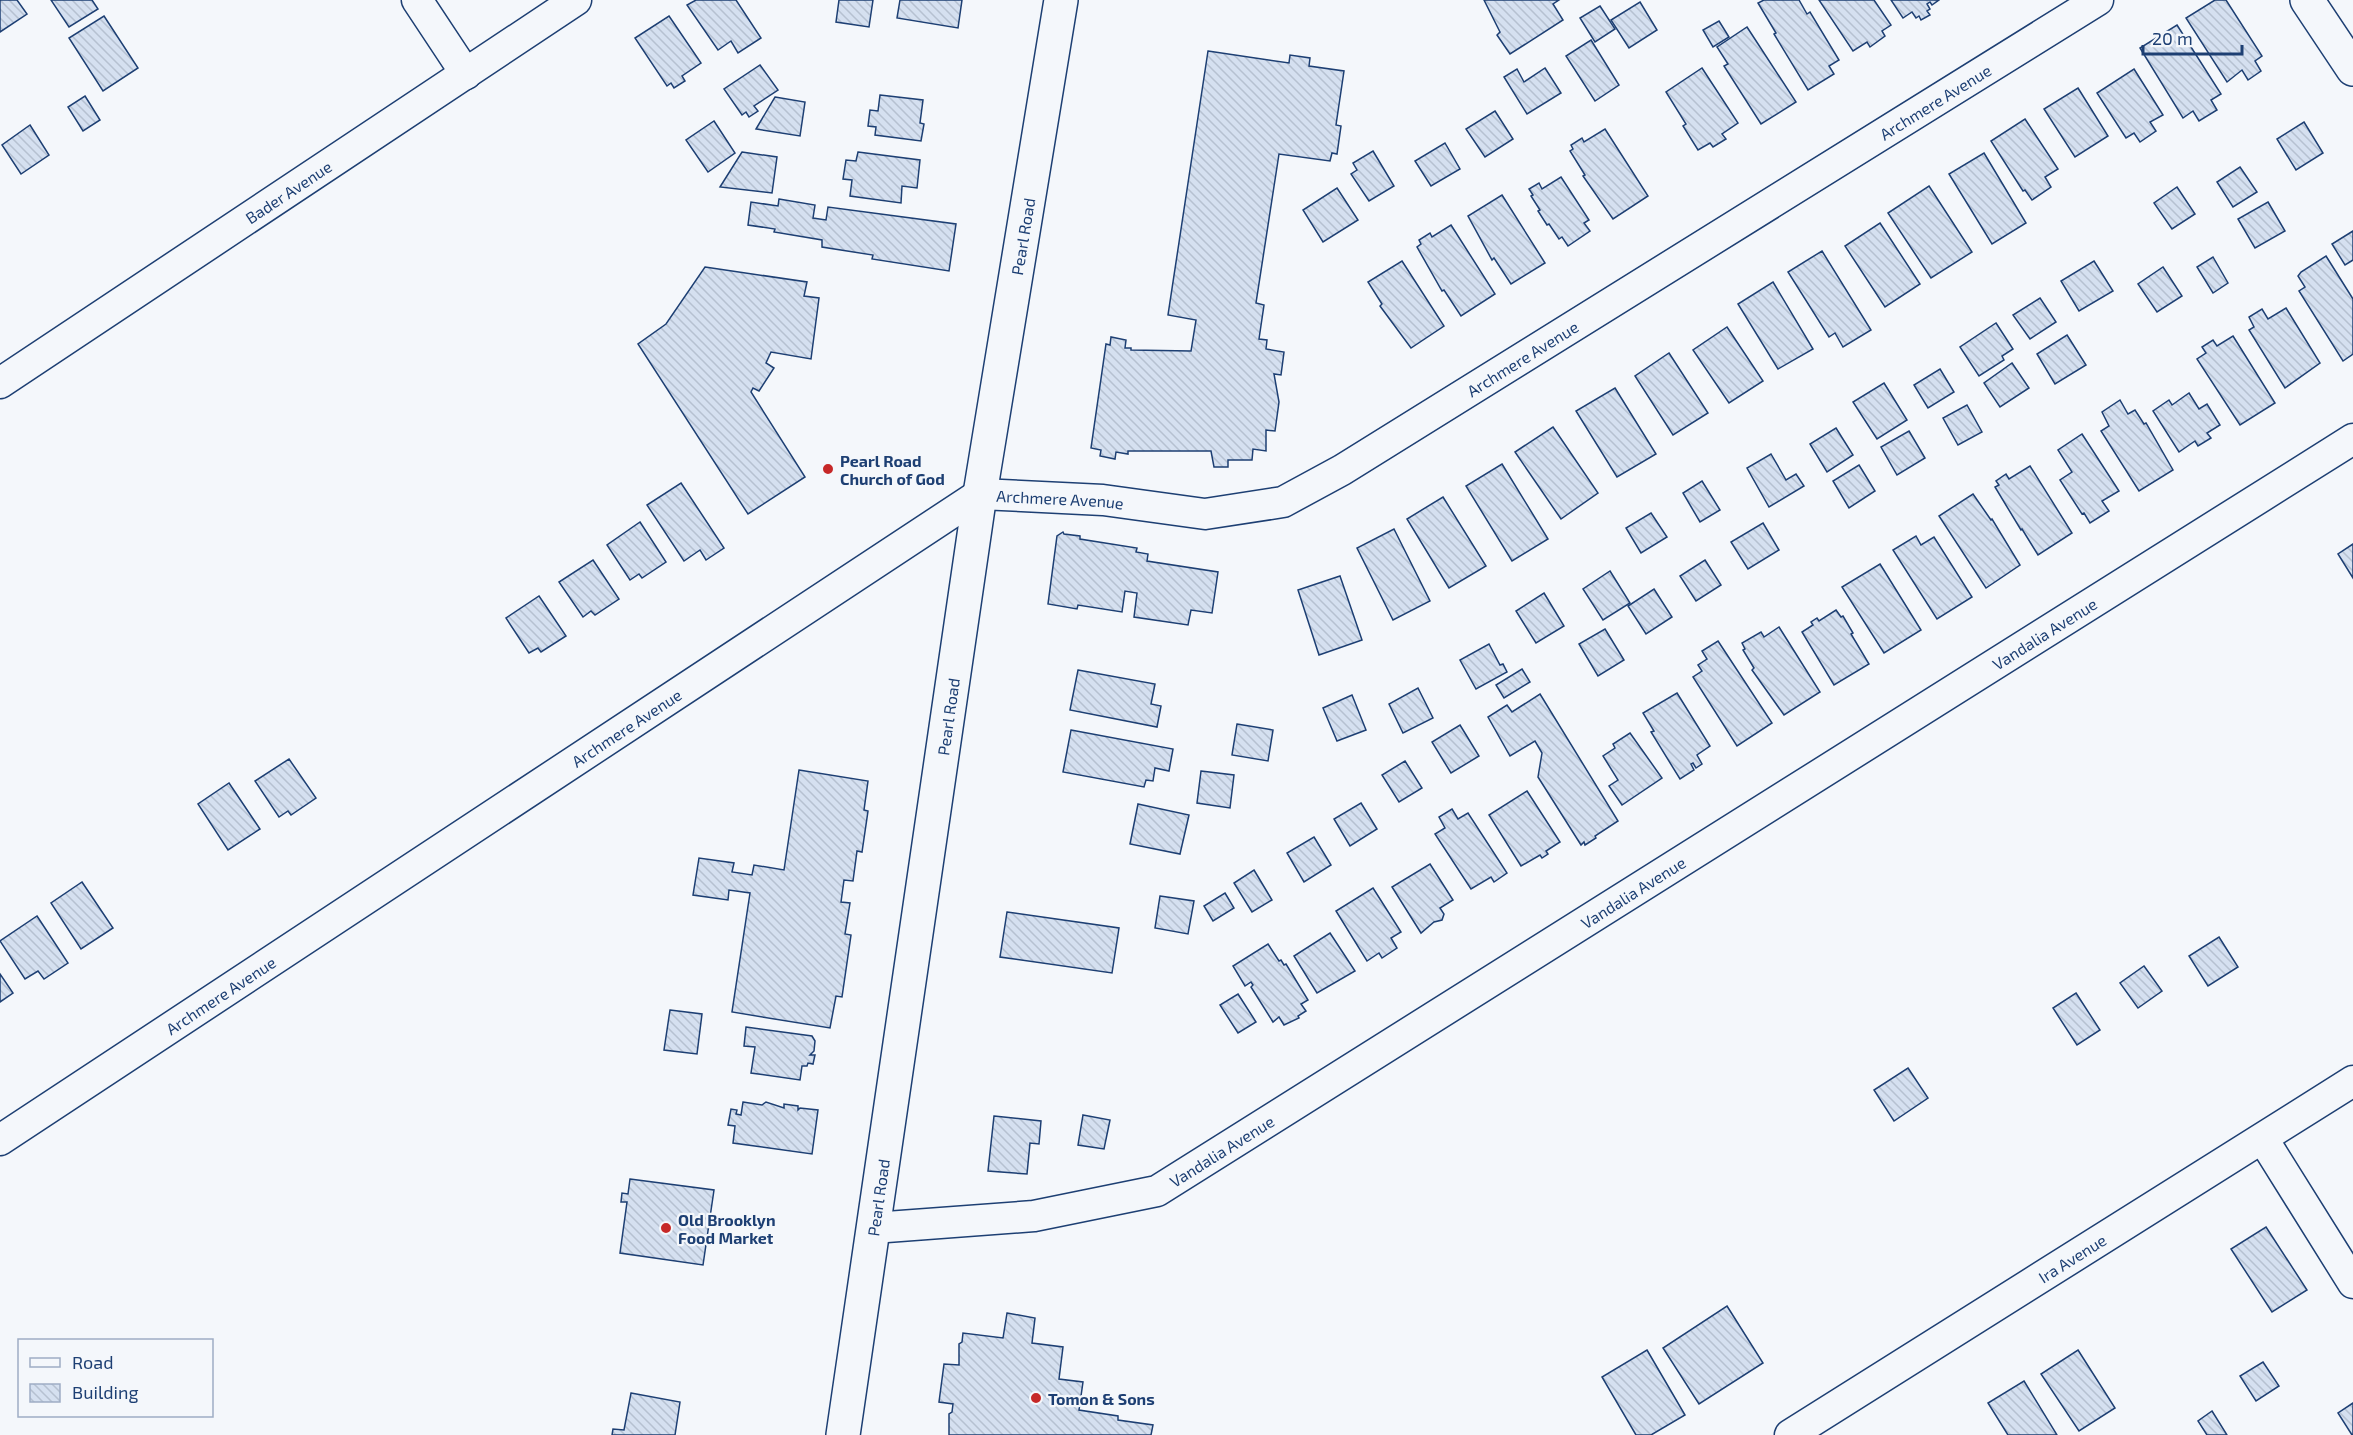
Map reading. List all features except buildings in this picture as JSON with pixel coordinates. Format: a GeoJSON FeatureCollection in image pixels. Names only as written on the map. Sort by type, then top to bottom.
{"type":"FeatureCollection","features":[{"type":"Feature","properties":{"kind":"main road","name":"Pearl Road"},"geometry":{"type":"LineString","coordinates":[[843,1435],[980,494],[1061,0]]}},
{"type":"Feature","properties":{"kind":"main road"},"geometry":{"type":"LineString","coordinates":[[2307,0],[2353,69]]}},
{"type":"Feature","properties":{"kind":"street"},"geometry":{"type":"LineString","coordinates":[[417,0],[466,74]]}},
{"type":"Feature","properties":{"kind":"street","name":"Bader Avenue"},"geometry":{"type":"LineString","coordinates":[[0,382],[576,0]]}},
{"type":"Feature","properties":{"kind":"street","name":"Archmere Avenue"},"geometry":{"type":"LineString","coordinates":[[0,1140],[980,494],[1103,500],[1205,514],[1283,502],[1342,470],[2098,0]]}},
{"type":"Feature","properties":{"kind":"street","name":"Vandalia Avenue"},"geometry":{"type":"LineString","coordinates":[[873,1228],[1034,1216],[1157,1191],[2353,439]]}},
{"type":"Feature","properties":{"kind":"street","name":"Ira Avenue"},"geometry":{"type":"LineString","coordinates":[[1790,1435],[2353,1081]]}},
{"type":"Feature","properties":{"kind":"street"},"geometry":{"type":"LineString","coordinates":[[2263,1138],[2353,1283]]}},
{"type":"Feature","properties":{"kind":"place","name":"Pearl Road Church of God"},"geometry":{"type":"Point","coordinates":[828,469]}},
{"type":"Feature","properties":{"kind":"place","name":"Old Brooklyn Food Market"},"geometry":{"type":"Point","coordinates":[666,1228]}},
{"type":"Feature","properties":{"kind":"place","name":"Tomon & Sons"},"geometry":{"type":"Point","coordinates":[1036,1398]}}]}
